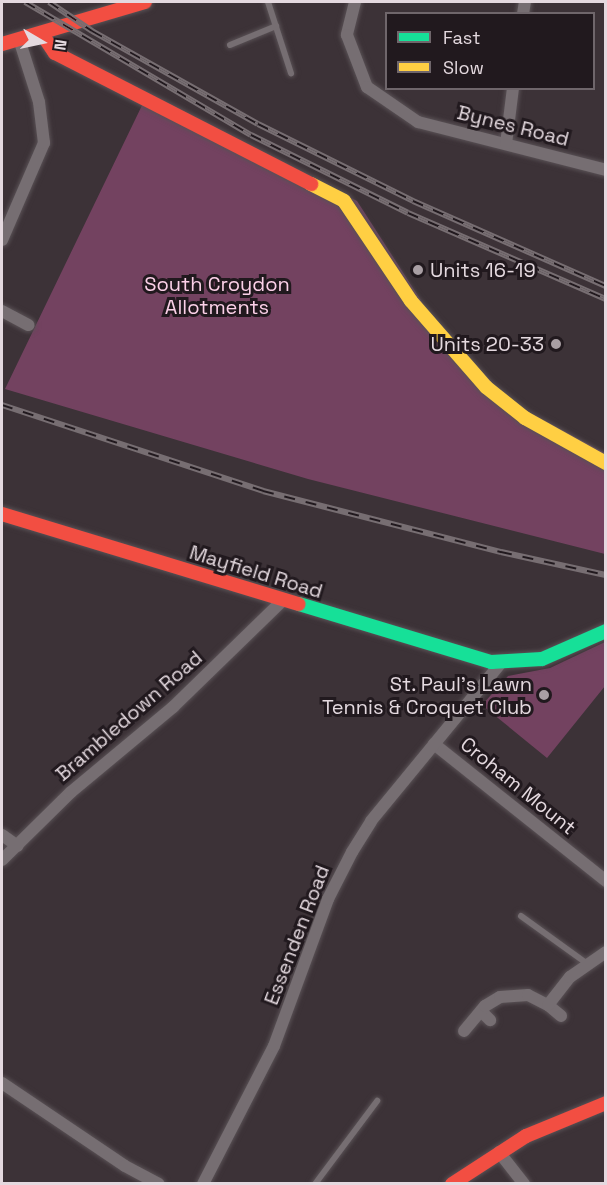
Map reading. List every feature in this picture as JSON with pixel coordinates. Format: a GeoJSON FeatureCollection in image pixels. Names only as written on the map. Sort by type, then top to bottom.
{"type":"FeatureCollection","features":[{"type":"Feature","properties":{"kind":"street"},"geometry":{"type":"LineString","coordinates":[[2,44],[145,2]]}},
{"type":"Feature","properties":{"kind":"street","name":"Bynes Road"},"geometry":{"type":"LineString","coordinates":[[355,2],[347,35],[367,87],[418,122],[606,170]]}},
{"type":"Feature","properties":{"kind":"street"},"geometry":{"type":"LineString","coordinates":[[42,34],[55,53],[183,115],[344,201],[411,301],[486,387],[525,418],[606,463]]}},
{"type":"Feature","properties":{"kind":"street"},"geometry":{"type":"LineString","coordinates":[[2,240],[44,143],[39,102],[20,39]]}},
{"type":"Feature","properties":{"kind":"street"},"geometry":{"type":"LineString","coordinates":[[506,144],[513,90]]}},
{"type":"Feature","properties":{"kind":"street"},"geometry":{"type":"LineString","coordinates":[[2,312],[28,325]]}},
{"type":"Feature","properties":{"kind":"street","name":"Mayfield Road"},"geometry":{"type":"LineString","coordinates":[[2,514],[282,601],[501,663]]}},
{"type":"Feature","properties":{"kind":"street","name":"Brambledown Road"},"geometry":{"type":"LineString","coordinates":[[2,860],[71,792],[173,708],[282,601]]}},
{"type":"Feature","properties":{"kind":"street"},"geometry":{"type":"LineString","coordinates":[[501,663],[542,659],[606,631]]}},
{"type":"Feature","properties":{"kind":"street","name":"Essenden Road"},"geometry":{"type":"LineString","coordinates":[[203,1184],[274,1046],[328,899],[352,852],[371,821],[501,663]]}},
{"type":"Feature","properties":{"kind":"street","name":"Croham Mount"},"geometry":{"type":"LineString","coordinates":[[434,744],[606,881]]}},
{"type":"Feature","properties":{"kind":"street"},"geometry":{"type":"LineString","coordinates":[[2,835],[18,846]]}},
{"type":"Feature","properties":{"kind":"street"},"geometry":{"type":"LineString","coordinates":[[548,1005],[570,978],[590,966],[606,952]]}},
{"type":"Feature","properties":{"kind":"street"},"geometry":{"type":"LineString","coordinates":[[464,1031],[495,999],[511,995],[528,995],[548,1005],[561,1016]]}},
{"type":"Feature","properties":{"kind":"street"},"geometry":{"type":"LineString","coordinates":[[481,1011],[490,1020]]}},
{"type":"Feature","properties":{"kind":"street"},"geometry":{"type":"LineString","coordinates":[[2,1083],[125,1166],[159,1184]]}},
{"type":"Feature","properties":{"kind":"street"},"geometry":{"type":"LineString","coordinates":[[452,1184],[499,1152],[553,1123],[606,1103]]}},
{"type":"Feature","properties":{"kind":"street"},"geometry":{"type":"LineString","coordinates":[[499,1152],[524,1184]]}},
{"type":"Feature","properties":{"kind":"lane"},"geometry":{"type":"LineString","coordinates":[[268,2],[291,73]]}},
{"type":"Feature","properties":{"kind":"lane"},"geometry":{"type":"LineString","coordinates":[[230,45],[276,26]]}},
{"type":"Feature","properties":{"kind":"lane"},"geometry":{"type":"LineString","coordinates":[[521,916],[590,966]]}},
{"type":"Feature","properties":{"kind":"lane"},"geometry":{"type":"LineString","coordinates":[[315,1184],[377,1101]]}},
{"type":"Feature","properties":{"kind":"green space","name":"South Croydon Allotments"},"geometry":{"type":"Polygon","coordinates":[[[148,93],[357,201],[431,316],[510,402],[605,453],[605,554],[308,479],[5,389],[148,93]]]}},
{"type":"Feature","properties":{"kind":"green space","name":"St. Paul's Lawn Tennis & Croquet Club"},"geometry":{"type":"Polygon","coordinates":[[[605,642],[605,686],[547,758],[482,705],[508,676],[550,668],[605,642]]]}},
{"type":"Feature","properties":{"kind":"railway"},"geometry":{"type":"LineString","coordinates":[[25,2],[251,135],[408,213],[606,299]]}},
{"type":"Feature","properties":{"kind":"railway"},"geometry":{"type":"LineString","coordinates":[[49,2],[92,31],[258,124],[413,201],[606,286]]}},
{"type":"Feature","properties":{"kind":"railway"},"geometry":{"type":"LineString","coordinates":[[2,405],[263,491],[501,552],[606,575]]}},
{"type":"Feature","properties":{"kind":"traffic: fast"},"geometry":{"type":"LineString","coordinates":[[299,604],[491,662],[542,659],[606,631]]}},
{"type":"Feature","properties":{"kind":"traffic: slow"},"geometry":{"type":"LineString","coordinates":[[311,184],[344,201],[411,301],[486,387],[525,418],[606,463]]}},
{"type":"Feature","properties":{"kind":"traffic: jam"},"geometry":{"type":"LineString","coordinates":[[2,44],[145,2]]}},
{"type":"Feature","properties":{"kind":"traffic: jam"},"geometry":{"type":"LineString","coordinates":[[42,34],[55,53],[311,184]]}},
{"type":"Feature","properties":{"kind":"traffic: jam"},"geometry":{"type":"LineString","coordinates":[[2,514],[299,604]]}},
{"type":"Feature","properties":{"kind":"traffic: jam"},"geometry":{"type":"LineString","coordinates":[[452,1184],[526,1136],[606,1103]]}},
{"type":"Feature","properties":{"kind":"place","name":"Units 16-19"},"geometry":{"type":"Point","coordinates":[418,270]}},
{"type":"Feature","properties":{"kind":"place","name":"Units 20-33"},"geometry":{"type":"Point","coordinates":[556,344]}},
{"type":"Feature","properties":{"kind":"place","name":"St. Paul's Lawn Tennis & Croquet Club"},"geometry":{"type":"Point","coordinates":[544,695]}}]}
